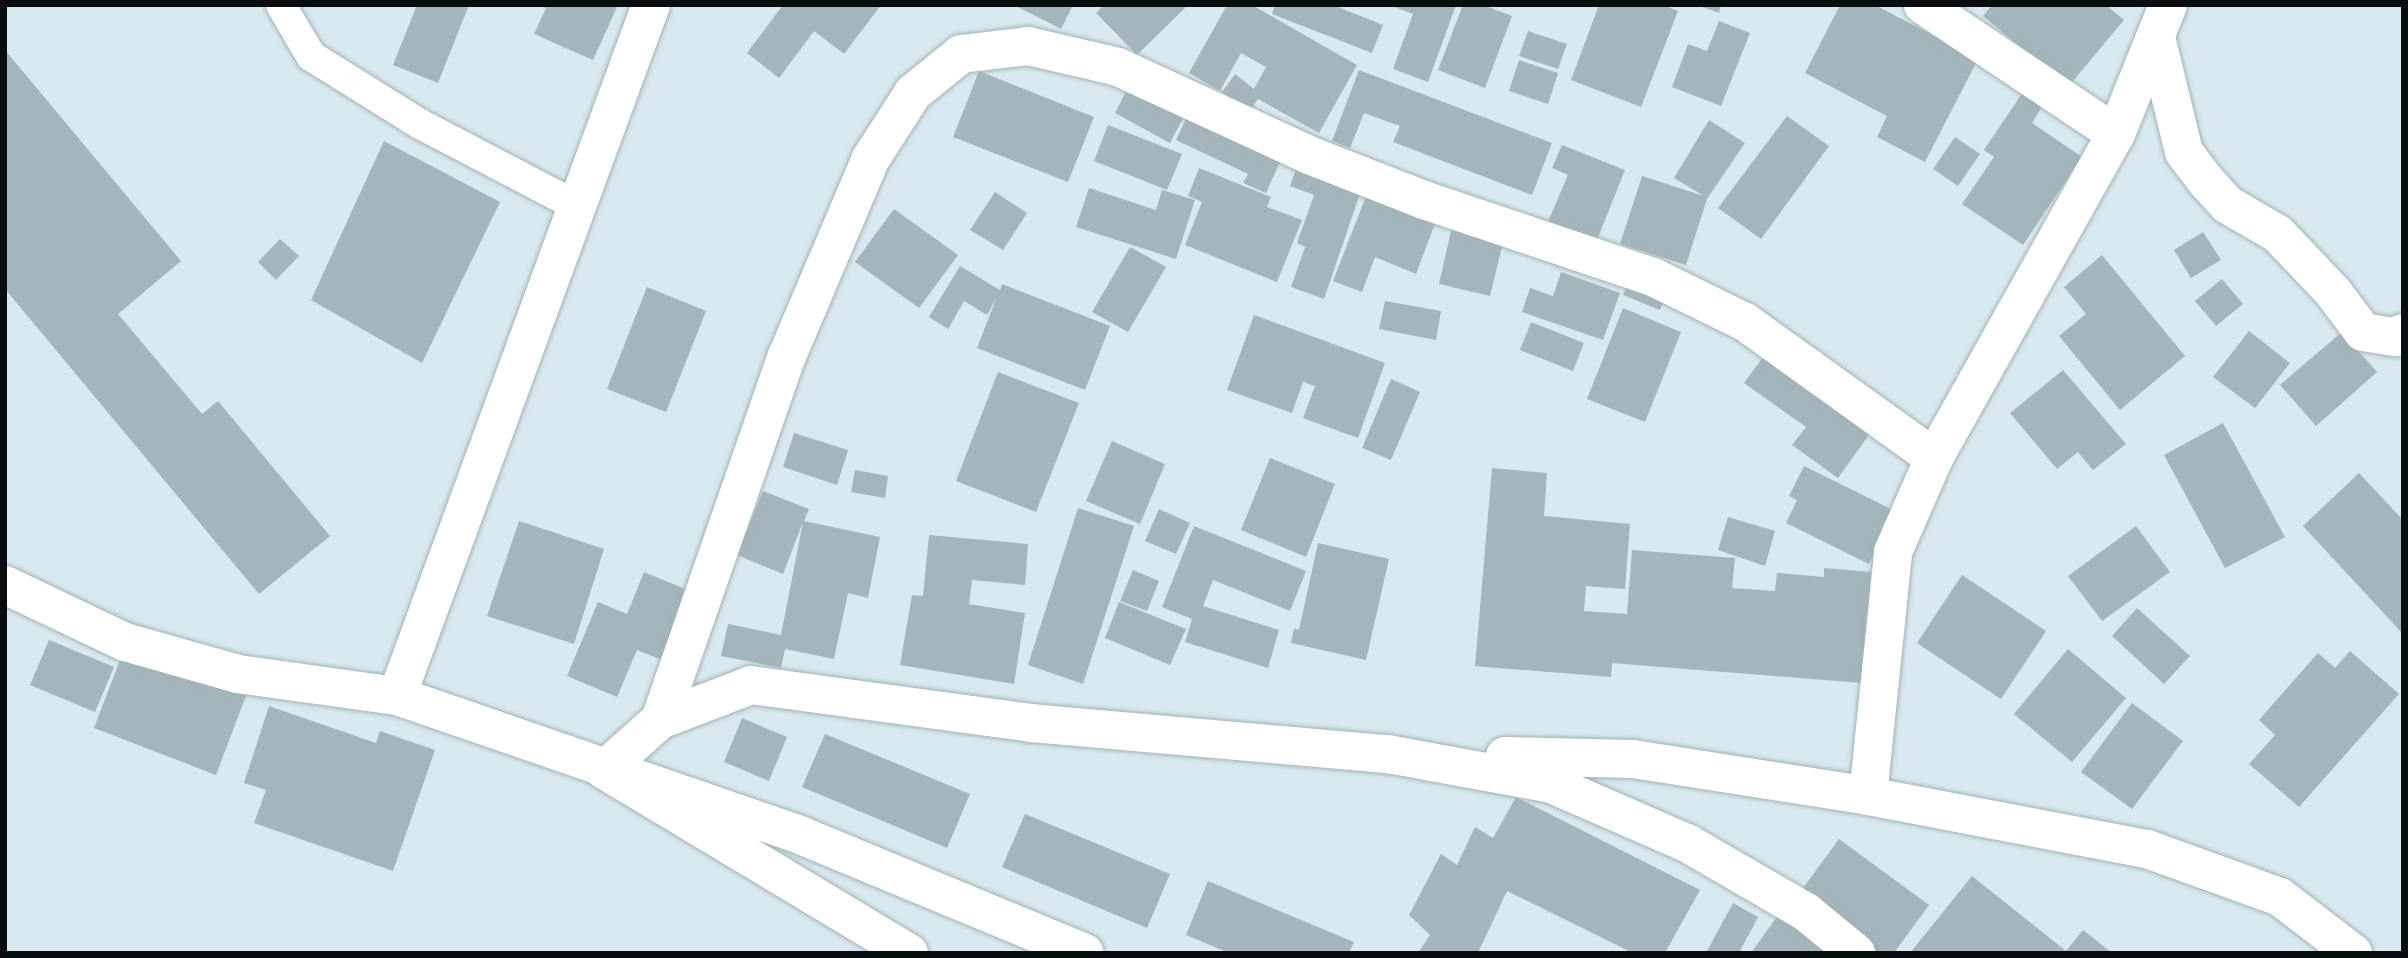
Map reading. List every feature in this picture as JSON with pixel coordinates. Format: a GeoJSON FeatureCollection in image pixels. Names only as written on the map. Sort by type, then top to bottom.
{"type":"FeatureCollection","features":[{"type":"Feature","properties":{"kind":"street"},"geometry":{"type":"LineString","coordinates":[[397,696],[651,5]]}},
{"type":"Feature","properties":{"kind":"street"},"geometry":{"type":"LineString","coordinates":[[1923,5],[2116,134]]}},
{"type":"Feature","properties":{"kind":"street"},"geometry":{"type":"LineString","coordinates":[[1868,796],[1893,552],[1934,458],[2116,134],[2162,21]]}},
{"type":"Feature","properties":{"kind":"street"},"geometry":{"type":"LineString","coordinates":[[2162,21],[2184,152],[2228,205],[2278,234],[2333,292],[2363,332],[2396,337],[2403,333]]}},
{"type":"Feature","properties":{"kind":"street"},"geometry":{"type":"LineString","coordinates":[[660,720],[787,356],[870,160],[913,93],[961,54],[1028,46],[1118,68],[1308,155],[1424,200],[1653,277],[1745,322],[1934,458]]}},
{"type":"Feature","properties":{"kind":"street"},"geometry":{"type":"LineString","coordinates":[[5,585],[125,642],[225,670],[397,696],[604,770],[800,835],[1085,953]]}},
{"type":"Feature","properties":{"kind":"street"},"geometry":{"type":"LineString","coordinates":[[604,770],[660,720],[751,685],[1031,723],[1388,754],[1633,759],[1868,796],[2147,849],[2280,897],[2353,953]]}},
{"type":"Feature","properties":{"kind":"street"},"geometry":{"type":"LineString","coordinates":[[1388,754],[1551,784],[1687,843],[1806,912],[1856,953]]}},
{"type":"Feature","properties":{"kind":"street"},"geometry":{"type":"LineString","coordinates":[[604,770],[909,953]]}},
{"type":"Feature","properties":{"kind":"lane"},"geometry":{"type":"LineString","coordinates":[[281,5],[311,56],[419,124],[577,205]]}},
{"type":"Feature","properties":{"kind":"building"},"geometry":{"type":"Polygon","coordinates":[[[417,5],[469,5],[438,83],[393,65],[417,5]]]}},
{"type":"Feature","properties":{"kind":"building"},"geometry":{"type":"Polygon","coordinates":[[[539,5],[618,5],[593,60],[534,34],[546,8],[539,5]]]}},
{"type":"Feature","properties":{"kind":"building"},"geometry":{"type":"Polygon","coordinates":[[[783,5],[881,5],[844,54],[814,31],[779,78],[747,53],[783,5]]]}},
{"type":"Feature","properties":{"kind":"building"},"geometry":{"type":"Polygon","coordinates":[[[1014,5],[1073,5],[1061,29],[1014,5]]]}},
{"type":"Feature","properties":{"kind":"building"},"geometry":{"type":"Polygon","coordinates":[[[1104,5],[1188,5],[1137,55],[1096,13],[1104,5]]]}},
{"type":"Feature","properties":{"kind":"building"},"geometry":{"type":"Polygon","coordinates":[[[1227,5],[1252,5],[1357,65],[1319,133],[1258,99],[1249,112],[1222,92],[1235,74],[1254,89],[1266,67],[1241,53],[1220,91],[1189,73],[1227,5]]]}},
{"type":"Feature","properties":{"kind":"building"},"geometry":{"type":"Polygon","coordinates":[[[1275,5],[1333,5],[1383,25],[1372,53],[1272,14],[1275,5]]]}},
{"type":"Feature","properties":{"kind":"building"},"geometry":{"type":"Polygon","coordinates":[[[1389,5],[1456,5],[1428,82],[1393,69],[1413,14],[1389,5]]]}},
{"type":"Feature","properties":{"kind":"building"},"geometry":{"type":"Polygon","coordinates":[[[1463,5],[1483,5],[1512,16],[1485,88],[1438,70],[1463,5]]]}},
{"type":"Feature","properties":{"kind":"building"},"geometry":{"type":"Polygon","coordinates":[[[1599,5],[1663,5],[1678,11],[1641,107],[1571,80],[1599,5]]]}},
{"type":"Feature","properties":{"kind":"building"},"geometry":{"type":"Polygon","coordinates":[[[1697,5],[1721,5],[1719,13],[1697,5]]]}},
{"type":"Feature","properties":{"kind":"building"},"geometry":{"type":"Polygon","coordinates":[[[1840,5],[1875,5],[1978,59],[1925,162],[1877,137],[1887,116],[1805,73],[1840,5]]]}},
{"type":"Feature","properties":{"kind":"building"},"geometry":{"type":"Polygon","coordinates":[[[1992,5],[2106,5],[2124,20],[2068,87],[1983,16],[1992,5]]]}},
{"type":"Feature","properties":{"kind":"building"},"geometry":{"type":"Polygon","coordinates":[[[1719,21],[1750,33],[1721,106],[1672,87],[1688,44],[1707,51],[1719,21]]]}},
{"type":"Feature","properties":{"kind":"building"},"geometry":{"type":"Polygon","coordinates":[[[1528,31],[1567,44],[1558,69],[1519,56],[1528,31]]]}},
{"type":"Feature","properties":{"kind":"building"},"geometry":{"type":"Polygon","coordinates":[[[5,50],[181,261],[118,314],[202,414],[218,401],[330,536],[259,594],[5,289],[5,50]]]}},
{"type":"Feature","properties":{"kind":"building"},"geometry":{"type":"Polygon","coordinates":[[[1519,60],[1558,73],[1548,104],[1509,91],[1519,60]]]}},
{"type":"Feature","properties":{"kind":"building"},"geometry":{"type":"Polygon","coordinates":[[[1359,70],[1552,143],[1532,195],[1393,142],[1400,126],[1364,113],[1350,148],[1332,141],[1359,70]]]}},
{"type":"Feature","properties":{"kind":"building"},"geometry":{"type":"Polygon","coordinates":[[[979,71],[1094,117],[1068,182],[953,137],[979,71]]]}},
{"type":"Feature","properties":{"kind":"building"},"geometry":{"type":"Polygon","coordinates":[[[1131,82],[1186,113],[1170,143],[1115,113],[1131,82]]]}},
{"type":"Feature","properties":{"kind":"building"},"geometry":{"type":"Polygon","coordinates":[[[2023,92],[2043,105],[2032,123],[2082,157],[2023,245],[1962,204],[1994,157],[1984,150],[2023,92]]]}},
{"type":"Feature","properties":{"kind":"building"},"geometry":{"type":"Polygon","coordinates":[[[1188,114],[1282,157],[1266,193],[1243,183],[1248,174],[1176,140],[1188,114]]]}},
{"type":"Feature","properties":{"kind":"building"},"geometry":{"type":"Polygon","coordinates":[[[1787,116],[1829,146],[1761,239],[1718,208],[1787,116]]]}},
{"type":"Feature","properties":{"kind":"building"},"geometry":{"type":"Polygon","coordinates":[[[1709,120],[1745,143],[1707,199],[1686,265],[1620,244],[1642,176],[1704,196],[1674,178],[1709,120]]]}},
{"type":"Feature","properties":{"kind":"building"},"geometry":{"type":"Polygon","coordinates":[[[1108,125],[1182,154],[1167,190],[1094,161],[1108,125]]]}},
{"type":"Feature","properties":{"kind":"building"},"geometry":{"type":"Polygon","coordinates":[[[1955,137],[1980,154],[1958,186],[1933,169],[1955,137]]]}},
{"type":"Feature","properties":{"kind":"building"},"geometry":{"type":"Polygon","coordinates":[[[384,141],[500,202],[422,363],[311,300],[384,141]]]}},
{"type":"Feature","properties":{"kind":"building"},"geometry":{"type":"Polygon","coordinates":[[[1562,145],[1625,170],[1595,245],[1546,226],[1568,175],[1552,168],[1562,145]]]}},
{"type":"Feature","properties":{"kind":"building"},"geometry":{"type":"Polygon","coordinates":[[[1298,163],[1363,185],[1324,299],[1291,287],[1305,247],[1297,243],[1314,195],[1290,186],[1298,163]]]}},
{"type":"Feature","properties":{"kind":"building"},"geometry":{"type":"Polygon","coordinates":[[[1199,168],[1271,197],[1267,207],[1302,220],[1277,282],[1185,245],[1202,202],[1188,196],[1199,168]]]}},
{"type":"Feature","properties":{"kind":"building"},"geometry":{"type":"Polygon","coordinates":[[[1370,186],[1439,213],[1416,274],[1375,257],[1362,292],[1333,281],[1370,186]]]}},
{"type":"Feature","properties":{"kind":"building"},"geometry":{"type":"Polygon","coordinates":[[[1089,188],[1156,210],[1162,190],[1195,200],[1176,259],[1076,227],[1089,188]]]}},
{"type":"Feature","properties":{"kind":"building"},"geometry":{"type":"Polygon","coordinates":[[[995,192],[1027,213],[1003,250],[970,230],[995,192]]]}},
{"type":"Feature","properties":{"kind":"building"},"geometry":{"type":"Polygon","coordinates":[[[894,209],[958,255],[919,308],[855,262],[894,209]]]}},
{"type":"Feature","properties":{"kind":"building"},"geometry":{"type":"Polygon","coordinates":[[[1453,222],[1505,234],[1490,296],[1439,284],[1453,222]]]}},
{"type":"Feature","properties":{"kind":"building"},"geometry":{"type":"Polygon","coordinates":[[[2203,232],[2221,260],[2191,278],[2174,250],[2203,232]]]}},
{"type":"Feature","properties":{"kind":"building"},"geometry":{"type":"Polygon","coordinates":[[[280,239],[299,256],[276,280],[258,262],[280,239]]]}},
{"type":"Feature","properties":{"kind":"building"},"geometry":{"type":"Polygon","coordinates":[[[1130,247],[1166,267],[1128,332],[1092,312],[1130,247]]]}},
{"type":"Feature","properties":{"kind":"building"},"geometry":{"type":"Polygon","coordinates":[[[2102,255],[2185,356],[2120,410],[2059,336],[2086,314],[2064,287],[2102,255]]]}},
{"type":"Feature","properties":{"kind":"building"},"geometry":{"type":"Polygon","coordinates":[[[960,266],[1000,290],[1002,284],[1110,326],[1085,390],[977,348],[996,299],[987,315],[964,301],[948,329],[929,317],[960,266]]]}},
{"type":"Feature","properties":{"kind":"building"},"geometry":{"type":"Polygon","coordinates":[[[1561,272],[1620,293],[1603,340],[1522,312],[1530,288],[1553,296],[1561,272]]]}},
{"type":"Feature","properties":{"kind":"building"},"geometry":{"type":"Polygon","coordinates":[[[1632,273],[1669,286],[1660,310],[1623,295],[1632,273]]]}},
{"type":"Feature","properties":{"kind":"building"},"geometry":{"type":"Polygon","coordinates":[[[2222,279],[2243,304],[2216,326],[2195,301],[2222,279]]]}},
{"type":"Feature","properties":{"kind":"building"},"geometry":{"type":"Polygon","coordinates":[[[647,287],[706,311],[666,412],[607,389],[647,287]]]}},
{"type":"Feature","properties":{"kind":"building"},"geometry":{"type":"Polygon","coordinates":[[[1385,301],[1441,311],[1436,340],[1379,329],[1385,301]]]}},
{"type":"Feature","properties":{"kind":"building"},"geometry":{"type":"Polygon","coordinates":[[[1623,308],[1681,332],[1645,422],[1587,399],[1623,308]]]}},
{"type":"Feature","properties":{"kind":"building"},"geometry":{"type":"Polygon","coordinates":[[[1254,315],[1385,363],[1358,438],[1303,418],[1315,386],[1303,382],[1292,413],[1227,390],[1254,315]]]}},
{"type":"Feature","properties":{"kind":"building"},"geometry":{"type":"Polygon","coordinates":[[[1531,322],[1584,343],[1573,371],[1520,350],[1531,322]]]}},
{"type":"Feature","properties":{"kind":"building"},"geometry":{"type":"Polygon","coordinates":[[[2249,331],[2290,363],[2255,408],[2213,377],[2249,331]]]}},
{"type":"Feature","properties":{"kind":"building"},"geometry":{"type":"Polygon","coordinates":[[[2342,332],[2377,372],[2316,426],[2280,385],[2342,332]]]}},
{"type":"Feature","properties":{"kind":"building"},"geometry":{"type":"Polygon","coordinates":[[[1772,345],[1879,421],[1838,478],[1792,445],[1806,427],[1744,383],[1772,345]]]}},
{"type":"Feature","properties":{"kind":"building"},"geometry":{"type":"Polygon","coordinates":[[[2063,370],[2126,444],[2093,470],[2078,452],[2057,469],[2010,413],[2063,370]]]}},
{"type":"Feature","properties":{"kind":"building"},"geometry":{"type":"Polygon","coordinates":[[[998,372],[1079,403],[1036,512],[956,481],[998,372]]]}},
{"type":"Feature","properties":{"kind":"building"},"geometry":{"type":"Polygon","coordinates":[[[1391,379],[1420,392],[1391,460],[1362,448],[1391,379]]]}},
{"type":"Feature","properties":{"kind":"building"},"geometry":{"type":"Polygon","coordinates":[[[2223,423],[2285,537],[2225,568],[2164,455],[2223,423]]]}},
{"type":"Feature","properties":{"kind":"building"},"geometry":{"type":"Polygon","coordinates":[[[794,433],[848,450],[837,485],[783,467],[794,433]]]}},
{"type":"Feature","properties":{"kind":"building"},"geometry":{"type":"Polygon","coordinates":[[[1112,441],[1165,464],[1140,524],[1086,501],[1112,441]]]}},
{"type":"Feature","properties":{"kind":"building"},"geometry":{"type":"Polygon","coordinates":[[[1270,458],[1335,484],[1306,557],[1241,530],[1270,458]]]}},
{"type":"Feature","properties":{"kind":"building"},"geometry":{"type":"Polygon","coordinates":[[[1804,466],[1895,511],[1869,564],[1786,523],[1797,500],[1789,496],[1804,466]]]}},
{"type":"Feature","properties":{"kind":"building"},"geometry":{"type":"Polygon","coordinates":[[[1492,468],[1547,473],[1544,516],[1630,524],[1625,589],[1586,586],[1584,611],[1627,614],[1632,550],[1735,558],[1732,588],[1775,591],[1777,573],[1824,577],[1824,568],[1871,572],[1862,683],[1612,663],[1611,677],[1475,666],[1492,468]]]}},
{"type":"Feature","properties":{"kind":"building"},"geometry":{"type":"Polygon","coordinates":[[[855,470],[888,476],[885,498],[851,492],[855,470]]]}},
{"type":"Feature","properties":{"kind":"building"},"geometry":{"type":"Polygon","coordinates":[[[2359,473],[2403,520],[2403,634],[2303,526],[2359,473]]]}},
{"type":"Feature","properties":{"kind":"building"},"geometry":{"type":"Polygon","coordinates":[[[763,491],[809,509],[804,521],[880,537],[868,598],[848,593],[834,659],[785,649],[781,668],[721,656],[728,624],[781,635],[803,522],[783,574],[737,555],[763,491]]]}},
{"type":"Feature","properties":{"kind":"building"},"geometry":{"type":"Polygon","coordinates":[[[1078,508],[1134,526],[1083,684],[1028,665],[1078,508]]]}},
{"type":"Feature","properties":{"kind":"building"},"geometry":{"type":"Polygon","coordinates":[[[1159,509],[1190,523],[1176,554],[1145,541],[1159,509]]]}},
{"type":"Feature","properties":{"kind":"building"},"geometry":{"type":"Polygon","coordinates":[[[1728,517],[1775,531],[1765,566],[1718,550],[1728,517]]]}},
{"type":"Feature","properties":{"kind":"building"},"geometry":{"type":"Polygon","coordinates":[[[519,521],[604,549],[574,644],[487,616],[519,521]]]}},
{"type":"Feature","properties":{"kind":"building"},"geometry":{"type":"Polygon","coordinates":[[[1194,526],[1306,571],[1290,611],[1213,580],[1203,606],[1279,630],[1268,668],[1185,642],[1192,619],[1162,607],[1194,526]]]}},
{"type":"Feature","properties":{"kind":"building"},"geometry":{"type":"Polygon","coordinates":[[[2136,526],[2170,572],[2102,621],[2068,576],[2136,526]]]}},
{"type":"Feature","properties":{"kind":"building"},"geometry":{"type":"Polygon","coordinates":[[[929,535],[1028,544],[1025,585],[972,580],[969,604],[1025,613],[1014,684],[900,665],[912,595],[923,596],[929,535]]]}},
{"type":"Feature","properties":{"kind":"building"},"geometry":{"type":"Polygon","coordinates":[[[1318,543],[1389,559],[1366,660],[1291,643],[1294,628],[1299,630],[1318,543]]]}},
{"type":"Feature","properties":{"kind":"building"},"geometry":{"type":"Polygon","coordinates":[[[1133,570],[1159,581],[1147,611],[1120,601],[1133,570]]]}},
{"type":"Feature","properties":{"kind":"building"},"geometry":{"type":"Polygon","coordinates":[[[644,572],[695,593],[667,662],[637,650],[617,697],[567,676],[598,602],[627,614],[644,572]]]}},
{"type":"Feature","properties":{"kind":"building"},"geometry":{"type":"Polygon","coordinates":[[[1962,575],[2046,631],[2001,699],[1917,643],[1962,575]]]}},
{"type":"Feature","properties":{"kind":"building"},"geometry":{"type":"Polygon","coordinates":[[[1119,602],[1186,629],[1170,665],[1105,638],[1119,602]]]}},
{"type":"Feature","properties":{"kind":"building"},"geometry":{"type":"Polygon","coordinates":[[[2137,608],[2190,656],[2164,684],[2112,636],[2137,608]]]}},
{"type":"Feature","properties":{"kind":"building"},"geometry":{"type":"Polygon","coordinates":[[[49,640],[114,667],[95,712],[30,685],[49,640]]]}},
{"type":"Feature","properties":{"kind":"building"},"geometry":{"type":"Polygon","coordinates":[[[125,647],[247,693],[216,775],[94,728],[125,647]]]}},
{"type":"Feature","properties":{"kind":"building"},"geometry":{"type":"Polygon","coordinates":[[[2068,649],[2126,698],[2072,762],[2014,714],[2068,649]]]}},
{"type":"Feature","properties":{"kind":"building"},"geometry":{"type":"Polygon","coordinates":[[[2350,651],[2399,694],[2299,807],[2249,764],[2275,735],[2259,720],[2318,653],[2335,668],[2350,651]]]}},
{"type":"Feature","properties":{"kind":"building"},"geometry":{"type":"Polygon","coordinates":[[[2132,703],[2183,741],[2132,809],[2081,772],[2132,703]]]}},
{"type":"Feature","properties":{"kind":"building"},"geometry":{"type":"Polygon","coordinates":[[[269,706],[376,743],[380,731],[435,750],[393,871],[254,823],[266,790],[244,783],[269,706]]]}},
{"type":"Feature","properties":{"kind":"building"},"geometry":{"type":"Polygon","coordinates":[[[742,718],[787,737],[769,781],[724,762],[742,718]]]}},
{"type":"Feature","properties":{"kind":"building"},"geometry":{"type":"Polygon","coordinates":[[[825,734],[970,794],[947,848],[802,787],[825,734]]]}},
{"type":"Feature","properties":{"kind":"building"},"geometry":{"type":"Polygon","coordinates":[[[1516,797],[1700,890],[1665,953],[1633,953],[1507,891],[1478,953],[1418,953],[1430,935],[1409,915],[1441,854],[1457,865],[1475,827],[1493,838],[1516,797]]]}},
{"type":"Feature","properties":{"kind":"building"},"geometry":{"type":"Polygon","coordinates":[[[1025,814],[1170,874],[1147,928],[1002,867],[1025,814]]]}},
{"type":"Feature","properties":{"kind":"building"},"geometry":{"type":"Polygon","coordinates":[[[1839,839],[1929,905],[1894,953],[1868,953],[1795,899],[1839,839]]]}},
{"type":"Feature","properties":{"kind":"building"},"geometry":{"type":"Polygon","coordinates":[[[1972,876],[2066,951],[2083,930],[2112,953],[1910,953],[1972,876]]]}},
{"type":"Feature","properties":{"kind":"building"},"geometry":{"type":"Polygon","coordinates":[[[1208,881],[1354,942],[1349,953],[1229,953],[1186,935],[1208,881]]]}},
{"type":"Feature","properties":{"kind":"building"},"geometry":{"type":"Polygon","coordinates":[[[1733,903],[1758,917],[1739,953],[1706,953],[1733,903]]]}},
{"type":"Feature","properties":{"kind":"building"},"geometry":{"type":"Polygon","coordinates":[[[1781,911],[1839,953],[1751,953],[1781,911]]]}}]}
